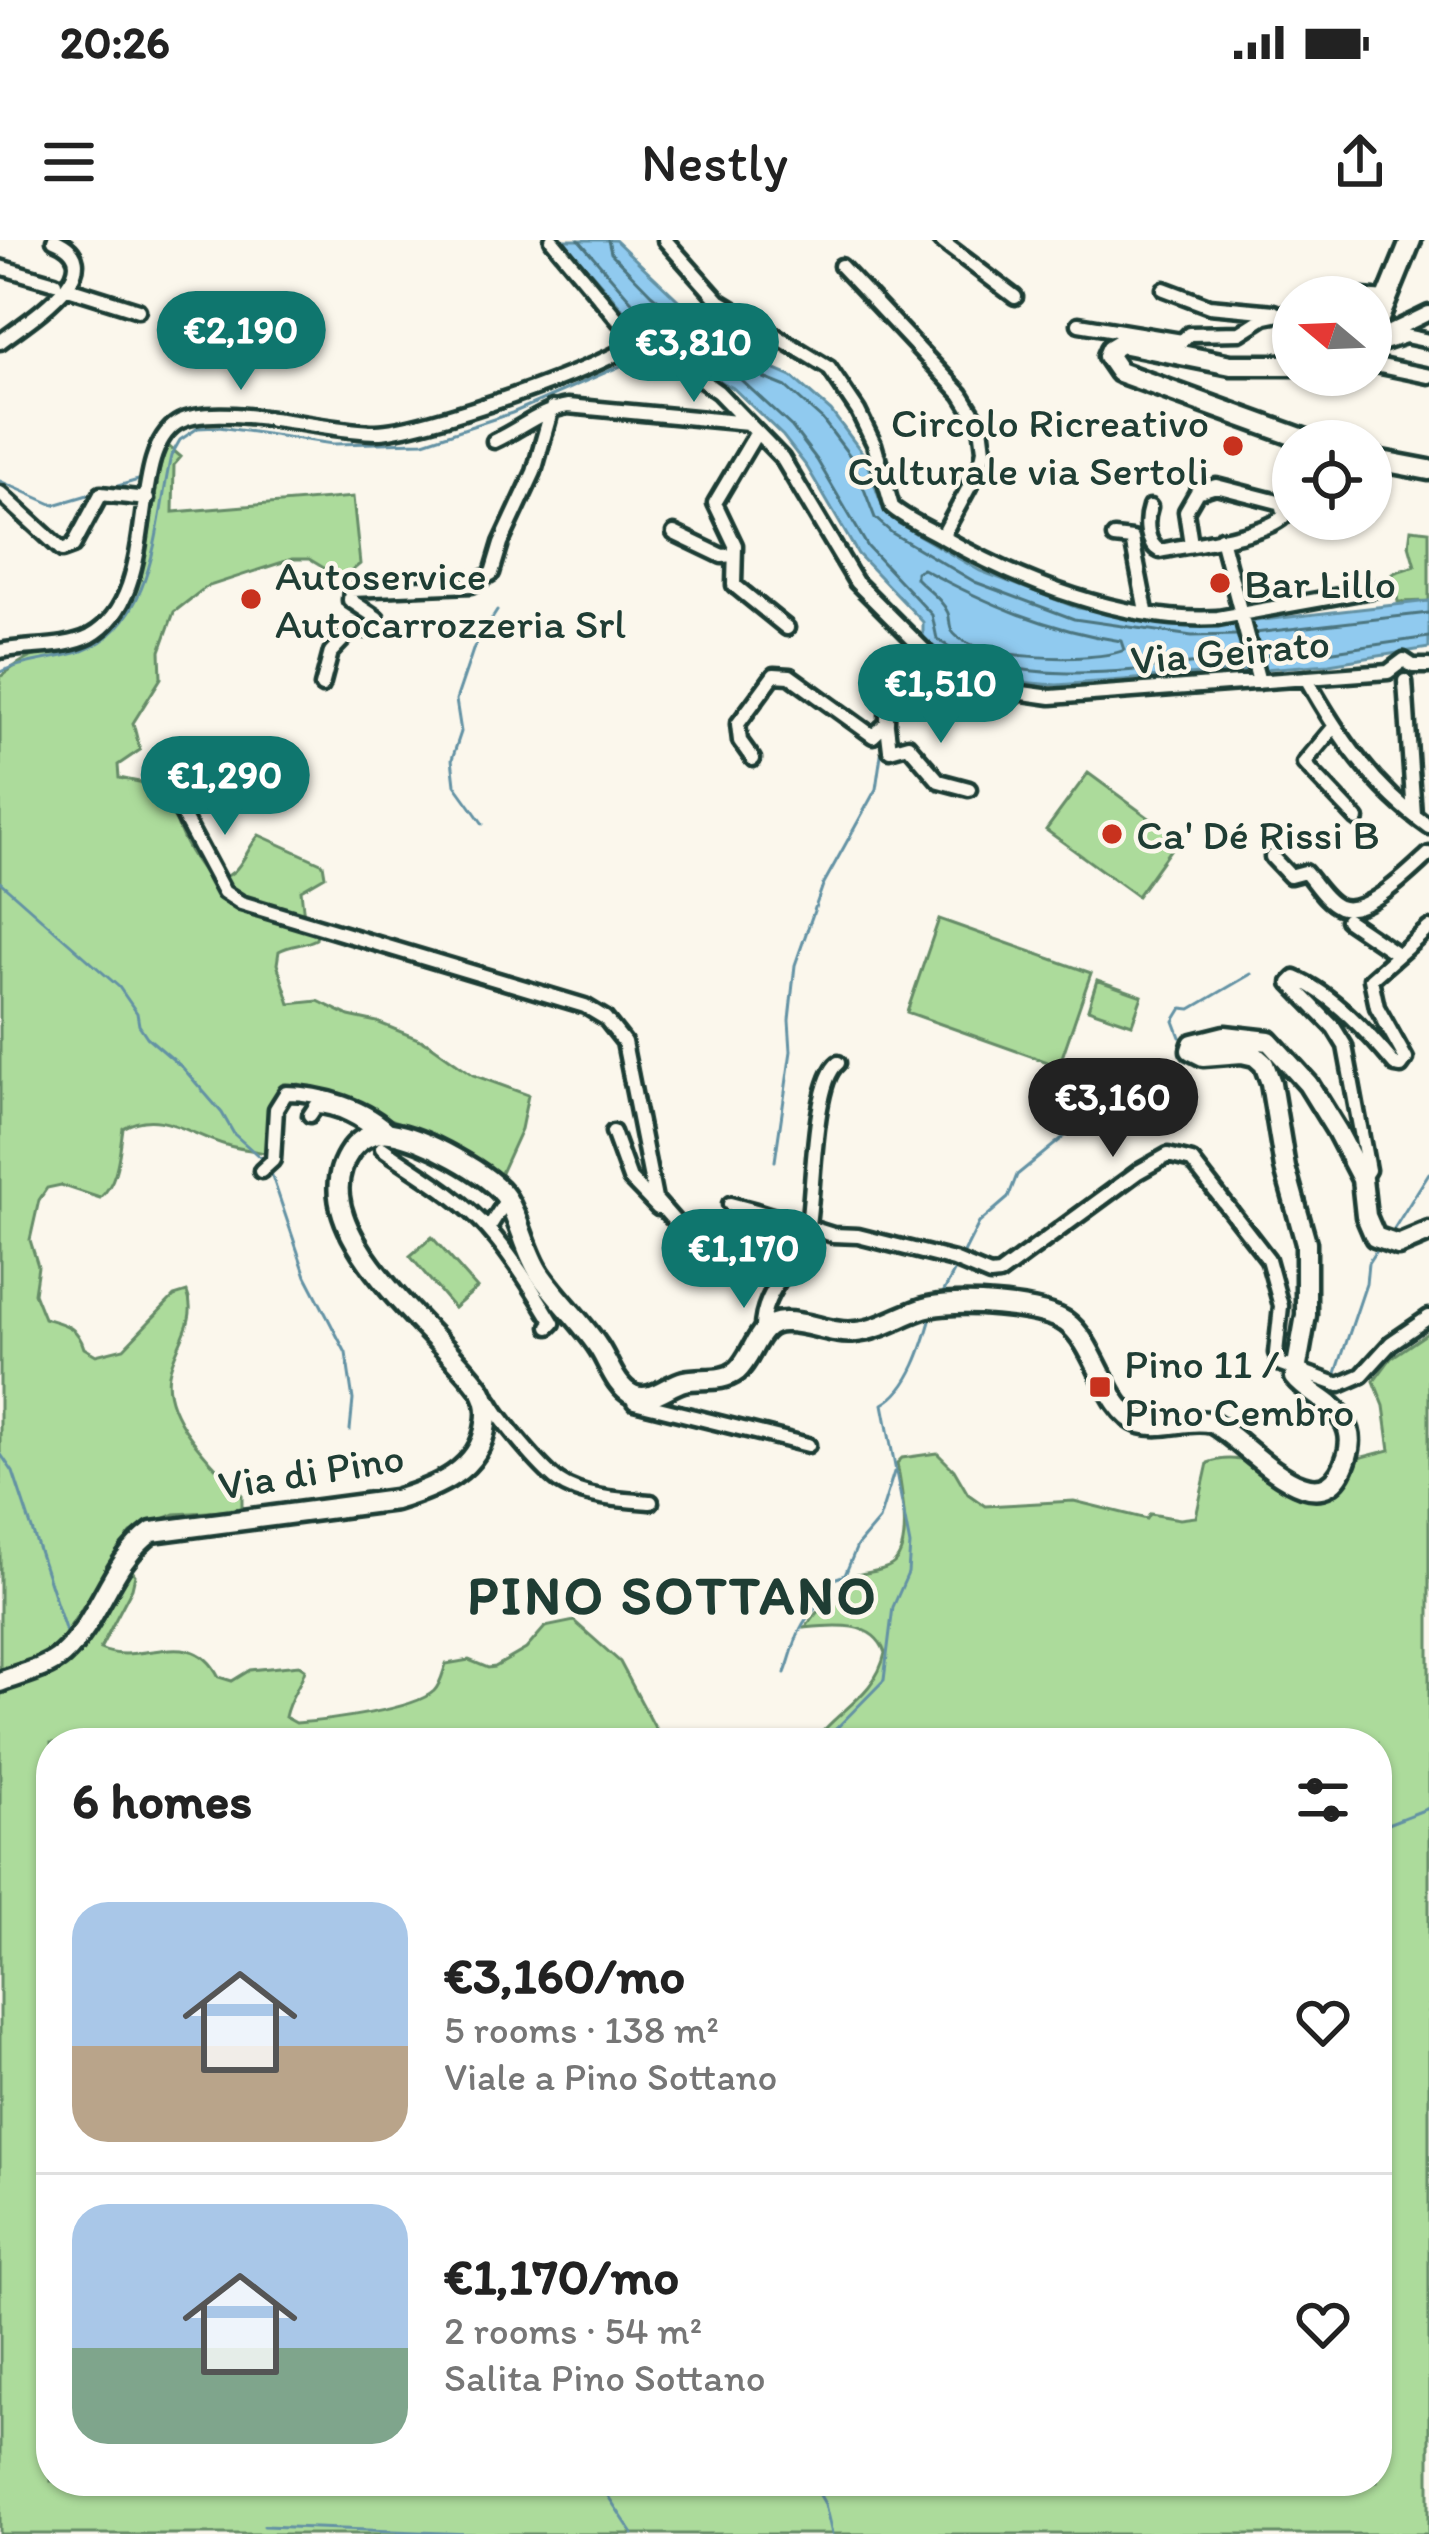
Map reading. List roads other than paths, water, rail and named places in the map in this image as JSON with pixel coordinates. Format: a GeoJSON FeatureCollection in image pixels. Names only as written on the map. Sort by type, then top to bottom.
{"type":"FeatureCollection","features":[{"type":"Feature","properties":{"kind":"street"},"geometry":{"type":"LineString","coordinates":[[0,342],[74,271],[74,256],[54,240]]}},
{"type":"Feature","properties":{"kind":"street","name":"Via Geirato"},"geometry":{"type":"LineString","coordinates":[[552,240],[619,321],[718,392],[782,458],[856,582],[934,663],[962,680],[1033,696],[1399,675],[1401,661],[1429,666]]}},
{"type":"Feature","properties":{"kind":"street"},"geometry":{"type":"LineString","coordinates":[[665,240],[719,301],[830,368],[874,444],[892,507],[1027,580],[1081,598],[1203,619],[1383,588]]}},
{"type":"Feature","properties":{"kind":"street"},"geometry":{"type":"LineString","coordinates":[[940,240],[1016,297]]}},
{"type":"Feature","properties":{"kind":"street"},"geometry":{"type":"LineString","coordinates":[[1392,287],[1411,240]]}},
{"type":"Feature","properties":{"kind":"street"},"geometry":{"type":"LineString","coordinates":[[841,266],[961,394],[981,426],[981,465],[942,537]]}},
{"type":"Feature","properties":{"kind":"street"},"geometry":{"type":"LineString","coordinates":[[0,267],[137,310]]}},
{"type":"Feature","properties":{"kind":"street"},"geometry":{"type":"LineString","coordinates":[[1164,289],[1227,310],[1272,311]]}},
{"type":"Feature","properties":{"kind":"street"},"geometry":{"type":"LineString","coordinates":[[1392,332],[1429,313]]}},
{"type":"Feature","properties":{"kind":"street"},"geometry":{"type":"LineString","coordinates":[[1079,324],[1182,341],[1190,334],[1240,333],[1272,316]]}},
{"type":"Feature","properties":{"kind":"street"},"geometry":{"type":"LineString","coordinates":[[1392,338],[1405,335],[1429,341]]}},
{"type":"Feature","properties":{"kind":"street"},"geometry":{"type":"LineString","coordinates":[[0,651],[69,642],[98,629],[130,586],[158,449],[170,430],[186,419],[216,414],[378,433],[413,428],[643,341]]}},
{"type":"Feature","properties":{"kind":"street"},"geometry":{"type":"LineString","coordinates":[[1272,365],[1231,365],[1121,344],[1108,356],[1119,372],[1272,428]]}},
{"type":"Feature","properties":{"kind":"street"},"geometry":{"type":"LineString","coordinates":[[1392,368],[1429,376]]}},
{"type":"Feature","properties":{"kind":"street"},"geometry":{"type":"LineString","coordinates":[[494,441],[551,408],[568,406],[753,428],[715,503],[735,544],[734,585],[787,628]]}},
{"type":"Feature","properties":{"kind":"street"},"geometry":{"type":"LineString","coordinates":[[322,686],[331,652],[353,629],[370,630],[378,622],[350,601],[351,590],[472,585],[491,573],[534,472],[551,408]]}},
{"type":"Feature","properties":{"kind":"street"},"geometry":{"type":"LineString","coordinates":[[1392,463],[1429,470]]}},
{"type":"Feature","properties":{"kind":"street"},"geometry":{"type":"LineString","coordinates":[[1150,507],[1148,535],[1156,550],[1191,544],[1221,538],[1280,522],[1285,515],[1282,503],[1216,486],[1197,492],[1186,511],[1191,544]]}},
{"type":"Feature","properties":{"kind":"street"},"geometry":{"type":"LineString","coordinates":[[0,493],[62,550],[73,546],[101,494],[147,499]]}},
{"type":"Feature","properties":{"kind":"street"},"geometry":{"type":"LineString","coordinates":[[674,533],[722,556],[733,555]]}},
{"type":"Feature","properties":{"kind":"street"},"geometry":{"type":"LineString","coordinates":[[1114,537],[1133,542],[1146,610]]}},
{"type":"Feature","properties":{"kind":"street"},"geometry":{"type":"LineString","coordinates":[[1221,538],[1258,682]]}},
{"type":"Feature","properties":{"kind":"street"},"geometry":{"type":"LineString","coordinates":[[916,646],[888,678],[890,750],[908,745],[939,781],[968,789]]}},
{"type":"Feature","properties":{"kind":"street"},"geometry":{"type":"LineString","coordinates":[[753,759],[740,741],[738,724],[776,674],[787,675],[814,692],[869,735],[876,735],[887,723]]}},
{"type":"Feature","properties":{"kind":"street"},"geometry":{"type":"LineString","coordinates":[[1399,675],[1414,777],[1414,815]]}},
{"type":"Feature","properties":{"kind":"street"},"geometry":{"type":"LineString","coordinates":[[1306,678],[1334,727],[1374,781],[1429,827]]}},
{"type":"Feature","properties":{"kind":"street"},"geometry":{"type":"LineString","coordinates":[[1334,727],[1304,763],[1357,819]]}},
{"type":"Feature","properties":{"kind":"street"},"geometry":{"type":"LineString","coordinates":[[179,808],[224,892],[259,910],[585,1006],[605,1018],[624,1042],[651,1190],[676,1223],[682,1243],[722,1262],[736,1256],[756,1211]]}},
{"type":"Feature","properties":{"kind":"street"},"geometry":{"type":"LineString","coordinates":[[1272,856],[1290,876],[1305,872],[1340,907],[1353,908],[1375,899],[1429,854]]}},
{"type":"Feature","properties":{"kind":"street"},"geometry":{"type":"LineString","coordinates":[[1347,920],[1397,954]]}},
{"type":"Feature","properties":{"kind":"street"},"geometry":{"type":"LineString","coordinates":[[1362,1179],[1368,1170],[1345,1046],[1290,983],[1295,978],[1309,985],[1399,1066],[1405,1057],[1377,1007],[1371,979],[1429,928]]}},
{"type":"Feature","properties":{"kind":"street"},"geometry":{"type":"LineString","coordinates":[[650,1502],[618,1500],[556,1480],[366,1261],[344,1215],[341,1177],[354,1146],[384,1138],[413,1139],[494,1181],[507,1199],[540,1274],[631,1394],[644,1397],[686,1381],[723,1378],[741,1366],[762,1332],[774,1323],[856,1332],[925,1308],[952,1304],[1048,1313],[1068,1323],[1084,1341],[1121,1408],[1135,1421],[1153,1426],[1198,1420],[1212,1423],[1287,1481],[1312,1488],[1329,1483],[1341,1471],[1349,1432],[1340,1414],[1298,1382],[1296,1367],[1306,1316],[1306,1243],[1270,1083],[1264,1064],[1255,1056],[1199,1055],[1191,1050],[1193,1043],[1225,1036],[1269,1041],[1309,1084],[1362,1179],[1366,1216],[1376,1237],[1398,1245],[1429,1232]]}},
{"type":"Feature","properties":{"kind":"street"},"geometry":{"type":"LineString","coordinates":[[762,1332],[761,1313],[767,1298],[790,1270],[808,1227],[820,1117],[829,1071],[838,1063]]}},
{"type":"Feature","properties":{"kind":"street"},"geometry":{"type":"LineString","coordinates":[[262,1171],[273,1160],[275,1109],[286,1093],[343,1104],[379,1120],[384,1138]]}},
{"type":"Feature","properties":{"kind":"street"},"geometry":{"type":"LineString","coordinates":[[310,1115],[316,1106],[325,1106],[361,1121],[461,1204],[488,1229],[531,1286],[554,1323],[549,1327]]}},
{"type":"Feature","properties":{"kind":"street"},"geometry":{"type":"LineString","coordinates":[[613,1132],[630,1179],[651,1204],[665,1209]]}},
{"type":"Feature","properties":{"kind":"street"},"geometry":{"type":"LineString","coordinates":[[730,1204],[833,1235],[857,1236],[999,1274],[1161,1157],[1180,1156],[1197,1165],[1268,1259],[1281,1306],[1277,1361],[1332,1384],[1353,1380],[1380,1360],[1391,1343],[1429,1317]]}},
{"type":"Feature","properties":{"kind":"street"},"geometry":{"type":"LineString","coordinates":[[488,1229],[507,1199]]}},
{"type":"Feature","properties":{"kind":"street"},"geometry":{"type":"LineString","coordinates":[[614,1373],[611,1384],[629,1401],[808,1444]]}},
{"type":"Feature","properties":{"kind":"street","name":"Via di Pino"},"geometry":{"type":"LineString","coordinates":[[0,1682],[62,1654],[83,1628],[125,1556],[152,1532],[395,1500],[460,1473],[485,1435],[484,1397]]}},
{"type":"Feature","properties":{"kind":"water"},"geometry":{"type":"Polygon","coordinates":[[[563,240],[615,240],[693,314],[736,336],[771,368],[792,377],[831,411],[864,455],[880,500],[898,523],[980,571],[1078,608],[1193,624],[1429,601],[1429,648],[1329,664],[1057,685],[1004,679],[955,662],[923,644],[923,622],[858,554],[807,467],[783,436],[733,388],[678,358],[634,322],[563,240]]]}},
{"type":"Feature","properties":{"kind":"waterway"},"geometry":{"type":"LineString","coordinates":[[0,672],[82,651],[106,638],[125,618],[149,568],[171,456],[180,440],[198,428],[333,444],[424,442],[512,413],[655,351]]}},
{"type":"Feature","properties":{"kind":"waterway"},"geometry":{"type":"LineString","coordinates":[[0,481],[54,505],[145,478]]}},
{"type":"Feature","properties":{"kind":"waterway"},"geometry":{"type":"LineString","coordinates":[[483,824],[455,785],[452,759],[461,732],[456,700],[474,647],[497,611]]}},
{"type":"Feature","properties":{"kind":"waterway"},"geometry":{"type":"LineString","coordinates":[[775,1161],[791,1051],[795,965],[823,885],[876,789],[883,741]]}},
{"type":"Feature","properties":{"kind":"waterway"},"geometry":{"type":"LineString","coordinates":[[0,882],[119,987],[147,1037],[183,1068],[234,1134],[263,1160]]}},
{"type":"Feature","properties":{"kind":"waterway"},"geometry":{"type":"LineString","coordinates":[[1180,1037],[1174,1021],[1182,1008],[1191,1009],[1251,974]]}},
{"type":"Feature","properties":{"kind":"waterway"},"geometry":{"type":"LineString","coordinates":[[962,1257],[979,1223],[1008,1198],[1017,1175],[1071,1131]]}},
{"type":"Feature","properties":{"kind":"waterway"},"geometry":{"type":"LineString","coordinates":[[269,1167],[306,1276],[346,1353],[353,1400],[350,1430]]}},
{"type":"Feature","properties":{"kind":"waterway"},"geometry":{"type":"LineString","coordinates":[[1390,1235],[1429,1173]]}},
{"type":"Feature","properties":{"kind":"waterway"},"geometry":{"type":"LineString","coordinates":[[1335,1376],[1366,1284],[1368,1263],[1379,1246]]}},
{"type":"Feature","properties":{"kind":"waterway"},"geometry":{"type":"LineString","coordinates":[[942,1295],[957,1266]]}},
{"type":"Feature","properties":{"kind":"waterway"},"geometry":{"type":"LineString","coordinates":[[837,1728],[884,1680],[893,1607],[908,1573],[910,1545],[883,1404],[909,1377],[932,1314]]}},
{"type":"Feature","properties":{"kind":"waterway"},"geometry":{"type":"LineString","coordinates":[[0,1453],[13,1472],[67,1635]]}},
{"type":"Feature","properties":{"kind":"waterway"},"geometry":{"type":"LineString","coordinates":[[785,1673],[803,1624],[831,1580],[845,1575],[857,1546],[879,1520],[894,1472]]}},
{"type":"Feature","properties":{"kind":"waterway"},"geometry":{"type":"LineString","coordinates":[[1392,1822],[1429,1808]]}},
{"type":"Feature","properties":{"kind":"waterway"},"geometry":{"type":"LineString","coordinates":[[608,2496],[633,2534]]}},
{"type":"Feature","properties":{"kind":"waterway"},"geometry":{"type":"LineString","coordinates":[[820,2496],[832,2534]]}},
{"type":"Feature","properties":{"kind":"waterway"},"geometry":{"type":"LineString","coordinates":[[264,2526],[471,2534]]}},
{"type":"Feature","properties":{"kind":"place","name":"Circolo Ricreativo Culturale via Sertoli"},"geometry":{"type":"Point","coordinates":[1233,446]}},
{"type":"Feature","properties":{"kind":"place","name":"Bar Lillo"},"geometry":{"type":"Point","coordinates":[1220,583]}},
{"type":"Feature","properties":{"kind":"place","name":"Autoservice Autocarrozzeria Srl"},"geometry":{"type":"Point","coordinates":[251,599]}},
{"type":"Feature","properties":{"kind":"place","name":"Ca' Dé Rissi B"},"geometry":{"type":"Point","coordinates":[1112,834]}},
{"type":"Feature","properties":{"kind":"place","name":"Pino 11 / Pino Cembro"},"geometry":{"type":"Point","coordinates":[1100,1387]}},
{"type":"Feature","properties":{"kind":"district","name":"PINO SOTTANO"},"geometry":{"type":"Point","coordinates":[673,1595]}}]}
